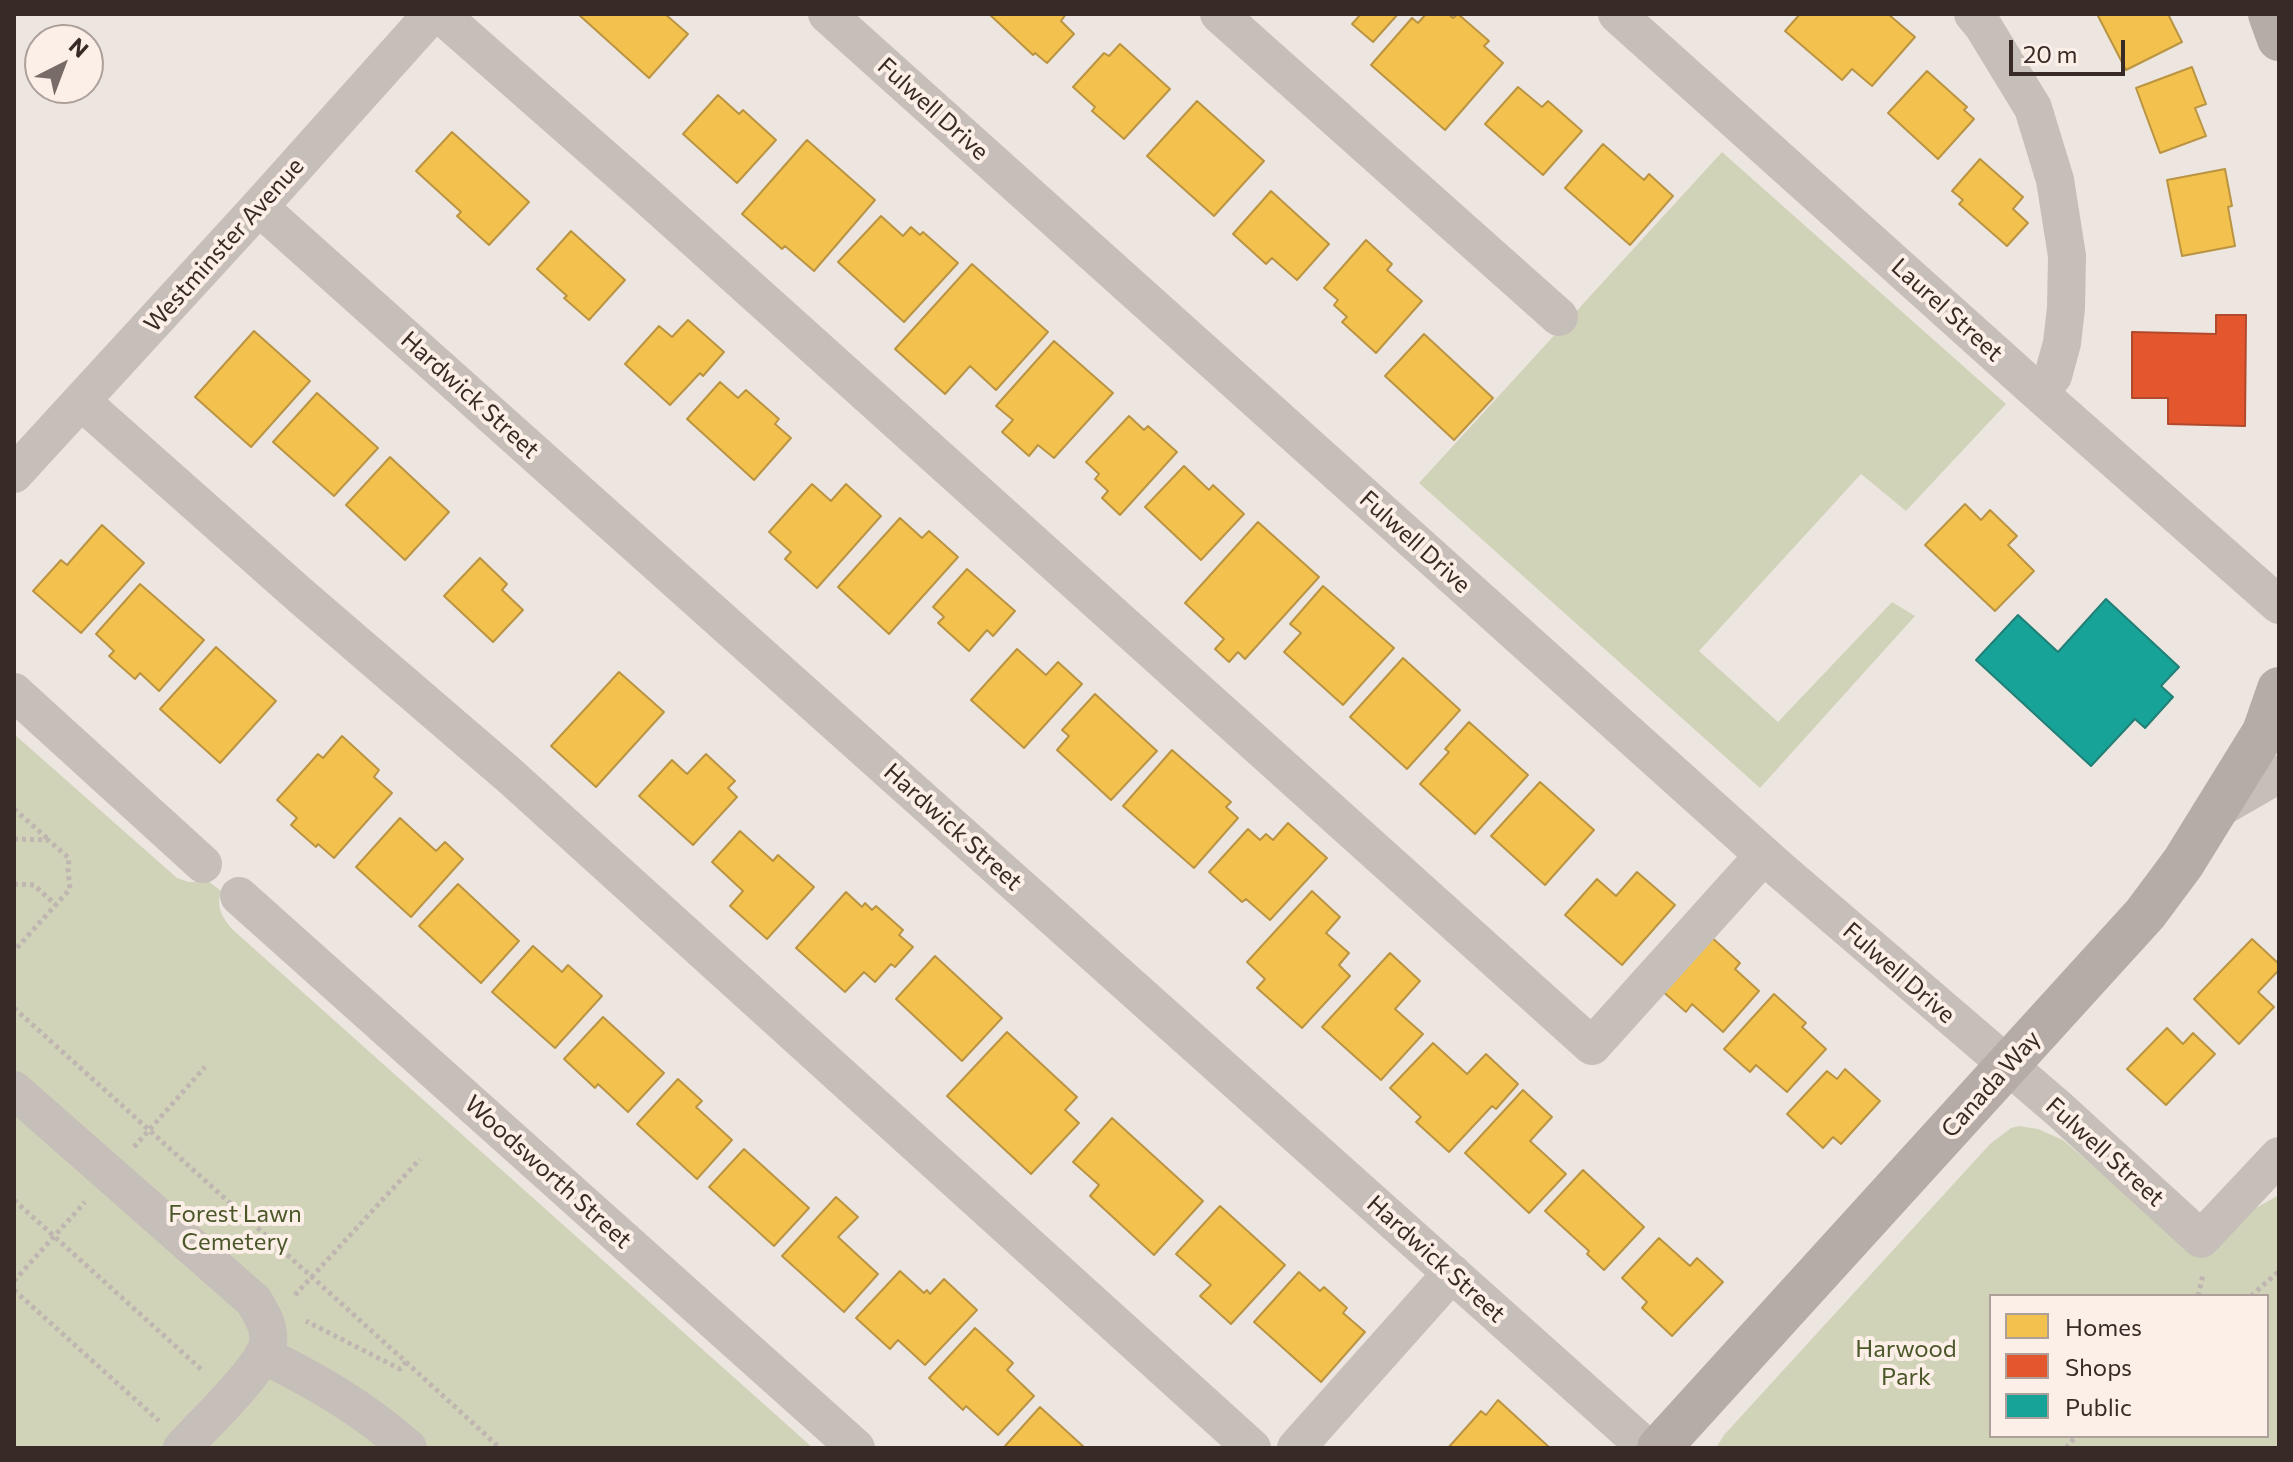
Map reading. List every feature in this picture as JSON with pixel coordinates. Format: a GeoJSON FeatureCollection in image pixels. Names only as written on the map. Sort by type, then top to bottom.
{"type":"FeatureCollection","features":[{"type":"Feature","properties":{"kind":"main road"},"geometry":{"type":"LineString","coordinates":[[2270,14],[2279,39]]}},
{"type":"Feature","properties":{"kind":"main road","name":"Canada Way"},"geometry":{"type":"LineString","coordinates":[[1659,1448],[2145,914],[2183,863],[2264,732],[2279,689]]}},
{"type":"Feature","properties":{"kind":"street","name":"Westminster Avenue"},"geometry":{"type":"LineString","coordinates":[[14,474],[432,14]]}},
{"type":"Feature","properties":{"kind":"street"},"geometry":{"type":"LineString","coordinates":[[440,14],[647,196],[1592,1046],[1764,855]]}},
{"type":"Feature","properties":{"kind":"street","name":"Fulwell Drive"},"geometry":{"type":"LineString","coordinates":[[827,14],[1764,855],[2007,1066]]}},
{"type":"Feature","properties":{"kind":"street"},"geometry":{"type":"LineString","coordinates":[[1219,14],[1559,317]]}},
{"type":"Feature","properties":{"kind":"street","name":"Laurel Street"},"geometry":{"type":"LineString","coordinates":[[1617,14],[2279,605]]}},
{"type":"Feature","properties":{"kind":"street"},"geometry":{"type":"LineString","coordinates":[[1973,14],[2033,108],[2055,180],[2067,256],[2066,308],[2062,343],[2053,376],[2039,393]]}},
{"type":"Feature","properties":{"kind":"street","name":"Hardwick Street"},"geometry":{"type":"LineString","coordinates":[[259,207],[1647,1448]]}},
{"type":"Feature","properties":{"kind":"street"},"geometry":{"type":"LineString","coordinates":[[81,401],[313,607],[509,775],[1252,1448]]}},
{"type":"Feature","properties":{"kind":"street"},"geometry":{"type":"LineString","coordinates":[[14,692],[203,864]]}},
{"type":"Feature","properties":{"kind":"street"},"geometry":{"type":"LineString","coordinates":[[2218,809],[2279,774]]}},
{"type":"Feature","properties":{"kind":"street","name":"Woodsworth Street"},"geometry":{"type":"LineString","coordinates":[[239,896],[856,1448]]}},
{"type":"Feature","properties":{"kind":"street","name":"Fulwell Street"},"geometry":{"type":"LineString","coordinates":[[2007,1066],[2060,1110],[2201,1239],[2279,1156]]}},
{"type":"Feature","properties":{"kind":"street"},"geometry":{"type":"LineString","coordinates":[[14,1090],[254,1301],[267,1325],[268,1344],[256,1368],[184,1446]]}},
{"type":"Feature","properties":{"kind":"street"},"geometry":{"type":"LineString","coordinates":[[1296,1448],[1452,1273]]}},
{"type":"Feature","properties":{"kind":"street"},"geometry":{"type":"LineString","coordinates":[[263,1355],[331,1390],[377,1421],[408,1448]]}},
{"type":"Feature","properties":{"kind":"path"},"geometry":{"type":"LineString","coordinates":[[14,809],[69,858],[70,889],[14,950]]}},
{"type":"Feature","properties":{"kind":"path"},"geometry":{"type":"LineString","coordinates":[[14,839],[48,840]]}},
{"type":"Feature","properties":{"kind":"path"},"geometry":{"type":"LineString","coordinates":[[14,884],[34,885],[56,905]]}},
{"type":"Feature","properties":{"kind":"path"},"geometry":{"type":"LineString","coordinates":[[14,1008],[500,1448]]}},
{"type":"Feature","properties":{"kind":"path"},"geometry":{"type":"LineString","coordinates":[[149,1130],[205,1067]]}},
{"type":"Feature","properties":{"kind":"path"},"geometry":{"type":"LineString","coordinates":[[290,1301],[420,1159]]}},
{"type":"Feature","properties":{"kind":"path"},"geometry":{"type":"LineString","coordinates":[[14,1200],[230,1395]]}},
{"type":"Feature","properties":{"kind":"path"},"geometry":{"type":"LineString","coordinates":[[14,1281],[79,1208]]}},
{"type":"Feature","properties":{"kind":"path"},"geometry":{"type":"LineString","coordinates":[[2253,1294],[2279,1271]]}},
{"type":"Feature","properties":{"kind":"path"},"geometry":{"type":"LineString","coordinates":[[14,1290],[184,1446]]}},
{"type":"Feature","properties":{"kind":"path"},"geometry":{"type":"LineString","coordinates":[[296,1316],[400,1369],[406,1362]]}},
{"type":"Feature","properties":{"kind":"green space"},"geometry":{"type":"Polygon","coordinates":[[[1722,152],[2006,404],[1906,511],[1861,474],[1699,651],[1778,722],[1892,602],[1915,616],[1760,788],[1419,483],[1722,152]]]}},
{"type":"Feature","properties":{"kind":"green space","name":"Forest Lawn Cemetery"},"geometry":{"type":"Polygon","coordinates":[[[14,734],[177,878],[189,882],[208,881],[221,891],[221,912],[232,929],[813,1448],[14,1448],[14,734]]]}},
{"type":"Feature","properties":{"kind":"green space","name":"Harwood Park"},"geometry":{"type":"Polygon","coordinates":[[[2019,1126],[2038,1129],[2063,1140],[2190,1249],[2201,1239],[2279,1195],[2279,1448],[1716,1448],[1724,1435],[1990,1144],[2011,1128],[2019,1126]]]}},
{"type":"Feature","properties":{"kind":"building: Homes"},"geometry":{"type":"Polygon","coordinates":[[[578,14],[665,14],[688,34],[649,78],[578,14]]]}},
{"type":"Feature","properties":{"kind":"building: Homes"},"geometry":{"type":"Polygon","coordinates":[[[989,14],[1066,14],[1061,21],[1074,34],[1047,63],[1035,53],[1033,55],[989,14]]]}},
{"type":"Feature","properties":{"kind":"building: Homes"},"geometry":{"type":"Polygon","coordinates":[[[1361,14],[1398,14],[1373,42],[1352,24],[1361,14]]]}},
{"type":"Feature","properties":{"kind":"building: Homes"},"geometry":{"type":"Polygon","coordinates":[[[1426,14],[1448,14],[1453,18],[1458,14],[1489,41],[1484,46],[1503,63],[1445,130],[1371,65],[1412,18],[1418,23],[1426,14]]]}},
{"type":"Feature","properties":{"kind":"building: Homes"},"geometry":{"type":"Polygon","coordinates":[[[1800,14],[1888,14],[1915,37],[1872,86],[1852,69],[1842,80],[1785,31],[1800,14]]]}},
{"type":"Feature","properties":{"kind":"building: Homes"},"geometry":{"type":"Polygon","coordinates":[[[2097,14],[2168,14],[2182,42],[2126,70],[2097,14]]]}},
{"type":"Feature","properties":{"kind":"building: Homes"},"geometry":{"type":"Polygon","coordinates":[[[1120,44],[1170,89],[1124,139],[1092,111],[1095,107],[1073,87],[1104,53],[1109,56],[1120,44]]]}},
{"type":"Feature","properties":{"kind":"building: Homes"},"geometry":{"type":"Polygon","coordinates":[[[2192,67],[2206,104],[2195,108],[2206,136],[2160,153],[2136,88],[2192,67]]]}},
{"type":"Feature","properties":{"kind":"building: Homes"},"geometry":{"type":"Polygon","coordinates":[[[1927,71],[1967,107],[1964,110],[1974,119],[1938,159],[1888,113],[1927,71]]]}},
{"type":"Feature","properties":{"kind":"building: Homes"},"geometry":{"type":"Polygon","coordinates":[[[1518,87],[1542,107],[1548,101],[1582,131],[1543,175],[1485,124],[1518,87]]]}},
{"type":"Feature","properties":{"kind":"building: Homes"},"geometry":{"type":"Polygon","coordinates":[[[718,95],[739,114],[743,110],[776,140],[737,183],[683,134],[718,95]]]}},
{"type":"Feature","properties":{"kind":"building: Homes"},"geometry":{"type":"Polygon","coordinates":[[[1197,101],[1264,161],[1214,216],[1147,156],[1197,101]]]}},
{"type":"Feature","properties":{"kind":"building: Homes"},"geometry":{"type":"Polygon","coordinates":[[[452,132],[529,202],[489,245],[457,216],[461,212],[416,171],[452,132]]]}},
{"type":"Feature","properties":{"kind":"building: Homes"},"geometry":{"type":"Polygon","coordinates":[[[807,140],[875,200],[814,271],[785,246],[782,249],[742,214],[807,140]]]}},
{"type":"Feature","properties":{"kind":"building: Homes"},"geometry":{"type":"Polygon","coordinates":[[[1603,144],[1644,180],[1649,174],[1673,196],[1630,245],[1565,188],[1603,144]]]}},
{"type":"Feature","properties":{"kind":"building: Homes"},"geometry":{"type":"Polygon","coordinates":[[[1980,159],[2023,197],[2013,209],[2028,223],[2007,246],[1959,204],[1963,200],[1952,191],[1980,159]]]}},
{"type":"Feature","properties":{"kind":"building: Homes"},"geometry":{"type":"Polygon","coordinates":[[[2225,169],[2235,246],[2182,256],[2167,180],[2225,169]]]}},
{"type":"Feature","properties":{"kind":"building: Homes"},"geometry":{"type":"Polygon","coordinates":[[[1271,191],[1329,244],[1297,280],[1272,258],[1266,264],[1233,234],[1271,191]]]}},
{"type":"Feature","properties":{"kind":"building: Homes"},"geometry":{"type":"Polygon","coordinates":[[[881,216],[903,236],[911,227],[920,235],[923,232],[958,263],[904,322],[838,262],[881,216]]]}},
{"type":"Feature","properties":{"kind":"building: Homes"},"geometry":{"type":"Polygon","coordinates":[[[571,231],[625,280],[589,320],[537,269],[571,231]]]}},
{"type":"Feature","properties":{"kind":"building: Homes"},"geometry":{"type":"Polygon","coordinates":[[[1366,240],[1392,264],[1387,270],[1422,301],[1376,353],[1342,322],[1347,317],[1334,305],[1338,300],[1324,288],[1366,240]]]}},
{"type":"Feature","properties":{"kind":"building: Homes"},"geometry":{"type":"Polygon","coordinates":[[[972,264],[1048,332],[996,390],[970,366],[945,394],[895,349],[972,264]]]}},
{"type":"Feature","properties":{"kind":"building: Homes"},"geometry":{"type":"Polygon","coordinates":[[[688,320],[724,352],[703,376],[700,373],[670,405],[625,364],[659,326],[672,337],[688,320]]]}},
{"type":"Feature","properties":{"kind":"building: Homes"},"geometry":{"type":"Polygon","coordinates":[[[254,331],[310,381],[251,447],[195,397],[254,331]]]}},
{"type":"Feature","properties":{"kind":"building: Homes"},"geometry":{"type":"Polygon","coordinates":[[[1424,334],[1493,398],[1454,440],[1385,376],[1424,334]]]}},
{"type":"Feature","properties":{"kind":"building: Homes"},"geometry":{"type":"Polygon","coordinates":[[[1054,341],[1113,393],[1054,458],[1038,445],[1029,456],[1002,432],[1013,420],[996,406],[1054,341]]]}},
{"type":"Feature","properties":{"kind":"building: Homes"},"geometry":{"type":"Polygon","coordinates":[[[720,382],[738,398],[746,390],[779,419],[775,424],[791,438],[754,480],[687,419],[720,382]]]}},
{"type":"Feature","properties":{"kind":"building: Homes"},"geometry":{"type":"Polygon","coordinates":[[[317,393],[378,448],[334,496],[273,442],[317,393]]]}},
{"type":"Feature","properties":{"kind":"building: Homes"},"geometry":{"type":"Polygon","coordinates":[[[1129,416],[1144,430],[1148,426],[1177,452],[1120,515],[1102,498],[1108,491],[1095,479],[1099,474],[1086,462],[1129,416]]]}},
{"type":"Feature","properties":{"kind":"building: Homes"},"geometry":{"type":"Polygon","coordinates":[[[390,457],[449,512],[405,560],[346,505],[390,457]]]}},
{"type":"Feature","properties":{"kind":"building: Homes"},"geometry":{"type":"Polygon","coordinates":[[[1184,466],[1209,490],[1213,485],[1244,514],[1201,560],[1145,507],[1184,466]]]}},
{"type":"Feature","properties":{"kind":"building: Homes"},"geometry":{"type":"Polygon","coordinates":[[[812,484],[831,501],[846,484],[881,516],[817,588],[785,559],[791,552],[769,532],[812,484]]]}},
{"type":"Feature","properties":{"kind":"building: Homes"},"geometry":{"type":"Polygon","coordinates":[[[1965,504],[1981,520],[1990,510],[2017,536],[2008,545],[2034,571],[1995,611],[1925,545],[1965,504]]]}},
{"type":"Feature","properties":{"kind":"building: Homes"},"geometry":{"type":"Polygon","coordinates":[[[900,518],[922,538],[929,531],[958,557],[889,634],[838,587],[900,518]]]}},
{"type":"Feature","properties":{"kind":"building: Homes"},"geometry":{"type":"Polygon","coordinates":[[[1258,522],[1319,577],[1245,659],[1238,652],[1229,662],[1215,649],[1224,639],[1185,603],[1258,522]]]}},
{"type":"Feature","properties":{"kind":"building: Homes"},"geometry":{"type":"Polygon","coordinates":[[[102,525],[144,563],[81,633],[33,591],[61,560],[67,565],[102,525]]]}},
{"type":"Feature","properties":{"kind":"building: Homes"},"geometry":{"type":"Polygon","coordinates":[[[480,558],[507,584],[502,590],[523,610],[493,642],[444,596],[480,558]]]}},
{"type":"Feature","properties":{"kind":"building: Homes"},"geometry":{"type":"Polygon","coordinates":[[[967,569],[1015,611],[993,636],[987,630],[969,651],[938,623],[944,617],[933,607],[967,569]]]}},
{"type":"Feature","properties":{"kind":"building: Homes"},"geometry":{"type":"Polygon","coordinates":[[[140,584],[204,640],[159,691],[140,673],[135,679],[109,656],[114,651],[96,634],[140,584]]]}},
{"type":"Feature","properties":{"kind":"building: Homes"},"geometry":{"type":"Polygon","coordinates":[[[1323,586],[1394,648],[1343,705],[1284,652],[1301,633],[1290,624],[1323,586]]]}},
{"type":"Feature","properties":{"kind":"building: Homes"},"geometry":{"type":"Polygon","coordinates":[[[216,647],[276,701],[220,763],[160,709],[216,647]]]}},
{"type":"Feature","properties":{"kind":"building: Homes"},"geometry":{"type":"Polygon","coordinates":[[[1017,649],[1046,675],[1058,662],[1082,684],[1024,748],[971,700],[1017,649]]]}},
{"type":"Feature","properties":{"kind":"building: Homes"},"geometry":{"type":"Polygon","coordinates":[[[1403,658],[1460,710],[1407,769],[1350,717],[1403,658]]]}},
{"type":"Feature","properties":{"kind":"building: Homes"},"geometry":{"type":"Polygon","coordinates":[[[619,672],[664,712],[596,787],[551,746],[619,672]]]}},
{"type":"Feature","properties":{"kind":"building: Homes"},"geometry":{"type":"Polygon","coordinates":[[[1095,694],[1157,751],[1111,800],[1057,750],[1069,736],[1062,730],[1095,694]]]}},
{"type":"Feature","properties":{"kind":"building: Homes"},"geometry":{"type":"Polygon","coordinates":[[[1469,722],[1528,775],[1475,834],[1420,784],[1449,752],[1445,749],[1469,722]]]}},
{"type":"Feature","properties":{"kind":"building: Homes"},"geometry":{"type":"Polygon","coordinates":[[[342,736],[379,770],[374,777],[392,793],[334,858],[291,825],[297,818],[277,800],[318,754],[323,758],[342,736]]]}},
{"type":"Feature","properties":{"kind":"building: Homes"},"geometry":{"type":"Polygon","coordinates":[[[1172,750],[1231,802],[1226,807],[1238,818],[1194,868],[1123,806],[1172,750]]]}},
{"type":"Feature","properties":{"kind":"building: Homes"},"geometry":{"type":"Polygon","coordinates":[[[706,754],[735,781],[728,788],[737,797],[693,845],[639,796],[672,760],[687,774],[706,754]]]}},
{"type":"Feature","properties":{"kind":"building: Homes"},"geometry":{"type":"Polygon","coordinates":[[[1540,782],[1594,830],[1545,885],[1491,836],[1540,782]]]}},
{"type":"Feature","properties":{"kind":"building: Homes"},"geometry":{"type":"Polygon","coordinates":[[[400,818],[436,851],[445,842],[463,859],[411,917],[356,867],[400,818]]]}},
{"type":"Feature","properties":{"kind":"building: Homes"},"geometry":{"type":"Polygon","coordinates":[[[1288,823],[1327,858],[1270,920],[1246,899],[1242,902],[1209,872],[1248,829],[1260,840],[1266,834],[1273,840],[1288,823]]]}},
{"type":"Feature","properties":{"kind":"building: Homes"},"geometry":{"type":"Polygon","coordinates":[[[740,831],[773,861],[778,855],[814,887],[767,939],[730,906],[743,891],[712,862],[740,831]]]}},
{"type":"Feature","properties":{"kind":"building: Homes"},"geometry":{"type":"Polygon","coordinates":[[[1637,872],[1675,905],[1622,965],[1565,915],[1597,879],[1616,896],[1637,872]]]}},
{"type":"Feature","properties":{"kind":"building: Homes"},"geometry":{"type":"Polygon","coordinates":[[[458,884],[519,941],[481,983],[419,926],[458,884]]]}},
{"type":"Feature","properties":{"kind":"building: Homes"},"geometry":{"type":"Polygon","coordinates":[[[1312,891],[1340,917],[1326,933],[1349,953],[1339,965],[1350,976],[1302,1028],[1257,988],[1265,979],[1247,962],[1312,891]]]}},
{"type":"Feature","properties":{"kind":"building: Homes"},"geometry":{"type":"Polygon","coordinates":[[[846,892],[862,907],[865,903],[872,910],[876,906],[903,930],[899,935],[913,947],[895,967],[891,964],[875,982],[864,972],[845,992],[796,948],[846,892]]]}},
{"type":"Feature","properties":{"kind":"building: Homes"},"geometry":{"type":"Polygon","coordinates":[[[1709,935],[1740,963],[1735,969],[1759,991],[1723,1032],[1692,1004],[1686,1012],[1660,989],[1709,935]]]}},
{"type":"Feature","properties":{"kind":"building: Homes"},"geometry":{"type":"Polygon","coordinates":[[[2252,939],[2279,964],[2279,970],[2258,992],[2274,1007],[2239,1044],[2194,999],[2252,939]]]}},
{"type":"Feature","properties":{"kind":"building: Homes"},"geometry":{"type":"Polygon","coordinates":[[[533,946],[562,972],[568,965],[602,996],[555,1048],[492,992],[533,946]]]}},
{"type":"Feature","properties":{"kind":"building: Homes"},"geometry":{"type":"Polygon","coordinates":[[[1390,953],[1420,981],[1395,1009],[1423,1034],[1381,1080],[1322,1027],[1390,953]]]}},
{"type":"Feature","properties":{"kind":"building: Homes"},"geometry":{"type":"Polygon","coordinates":[[[935,956],[1002,1018],[962,1061],[896,999],[935,956]]]}},
{"type":"Feature","properties":{"kind":"building: Homes"},"geometry":{"type":"Polygon","coordinates":[[[1774,994],[1806,1023],[1802,1027],[1826,1049],[1787,1092],[1756,1065],[1750,1072],[1724,1049],[1774,994]]]}},
{"type":"Feature","properties":{"kind":"building: Homes"},"geometry":{"type":"Polygon","coordinates":[[[603,1017],[664,1073],[628,1112],[598,1084],[595,1088],[564,1059],[603,1017]]]}},
{"type":"Feature","properties":{"kind":"building: Homes"},"geometry":{"type":"Polygon","coordinates":[[[2167,1028],[2183,1044],[2193,1033],[2215,1054],[2166,1105],[2127,1069],[2167,1028]]]}},
{"type":"Feature","properties":{"kind":"building: Homes"},"geometry":{"type":"Polygon","coordinates":[[[1007,1032],[1077,1097],[1065,1110],[1079,1123],[1031,1174],[947,1096],[1007,1032]]]}},
{"type":"Feature","properties":{"kind":"building: Homes"},"geometry":{"type":"Polygon","coordinates":[[[1433,1043],[1467,1074],[1486,1054],[1518,1084],[1496,1109],[1492,1106],[1449,1152],[1416,1122],[1421,1117],[1390,1088],[1433,1043]]]}},
{"type":"Feature","properties":{"kind":"building: Homes"},"geometry":{"type":"Polygon","coordinates":[[[1845,1069],[1880,1101],[1841,1144],[1833,1137],[1823,1148],[1787,1114],[1827,1071],[1837,1079],[1845,1069]]]}},
{"type":"Feature","properties":{"kind":"building: Homes"},"geometry":{"type":"Polygon","coordinates":[[[678,1079],[702,1101],[696,1107],[732,1140],[697,1179],[637,1124],[678,1079]]]}},
{"type":"Feature","properties":{"kind":"building: Homes"},"geometry":{"type":"Polygon","coordinates":[[[1523,1090],[1552,1117],[1530,1141],[1566,1174],[1529,1213],[1465,1153],[1523,1090]]]}},
{"type":"Feature","properties":{"kind":"building: Homes"},"geometry":{"type":"Polygon","coordinates":[[[1112,1118],[1203,1201],[1154,1255],[1090,1196],[1099,1185],[1073,1162],[1112,1118]]]}},
{"type":"Feature","properties":{"kind":"building: Homes"},"geometry":{"type":"Polygon","coordinates":[[[744,1149],[809,1208],[774,1246],[709,1187],[744,1149]]]}},
{"type":"Feature","properties":{"kind":"building: Homes"},"geometry":{"type":"Polygon","coordinates":[[[1583,1170],[1644,1227],[1604,1270],[1587,1254],[1589,1251],[1545,1211],[1583,1170]]]}},
{"type":"Feature","properties":{"kind":"building: Homes"},"geometry":{"type":"Polygon","coordinates":[[[836,1197],[858,1217],[838,1237],[878,1274],[844,1312],[782,1256],[836,1197]]]}},
{"type":"Feature","properties":{"kind":"building: Homes"},"geometry":{"type":"Polygon","coordinates":[[[1220,1206],[1285,1265],[1231,1324],[1200,1296],[1211,1285],[1176,1254],[1220,1206]]]}},
{"type":"Feature","properties":{"kind":"building: Homes"},"geometry":{"type":"Polygon","coordinates":[[[1659,1238],[1690,1266],[1697,1258],[1723,1282],[1672,1336],[1642,1308],[1647,1302],[1622,1278],[1659,1238]]]}},
{"type":"Feature","properties":{"kind":"building: Homes"},"geometry":{"type":"Polygon","coordinates":[[[900,1271],[924,1293],[927,1290],[930,1294],[944,1279],[977,1310],[925,1365],[898,1340],[890,1349],[856,1318],[900,1271]]]}},
{"type":"Feature","properties":{"kind":"building: Homes"},"geometry":{"type":"Polygon","coordinates":[[[1299,1272],[1320,1291],[1324,1287],[1347,1308],[1343,1313],[1365,1332],[1321,1382],[1254,1322],[1299,1272]]]}},
{"type":"Feature","properties":{"kind":"building: Homes"},"geometry":{"type":"Polygon","coordinates":[[[975,1328],[1013,1363],[1007,1370],[1034,1396],[998,1435],[966,1406],[963,1410],[929,1378],[975,1328]]]}},
{"type":"Feature","properties":{"kind":"building: Homes"},"geometry":{"type":"Polygon","coordinates":[[[1498,1400],[1550,1448],[1448,1448],[1481,1411],[1486,1415],[1498,1400]]]}},
{"type":"Feature","properties":{"kind":"building: Homes"},"geometry":{"type":"Polygon","coordinates":[[[1040,1407],[1085,1448],[1006,1448],[1040,1407]]]}},
{"type":"Feature","properties":{"kind":"building: Shops"},"geometry":{"type":"Polygon","coordinates":[[[2216,315],[2246,315],[2245,426],[2168,424],[2168,398],[2132,398],[2132,332],[2216,334],[2216,315]]]}},
{"type":"Feature","properties":{"kind":"building: Public"},"geometry":{"type":"Polygon","coordinates":[[[2106,599],[2179,667],[2161,686],[2173,697],[2145,728],[2135,719],[2091,766],[1976,660],[2018,615],[2058,652],[2106,599]]]}}]}
